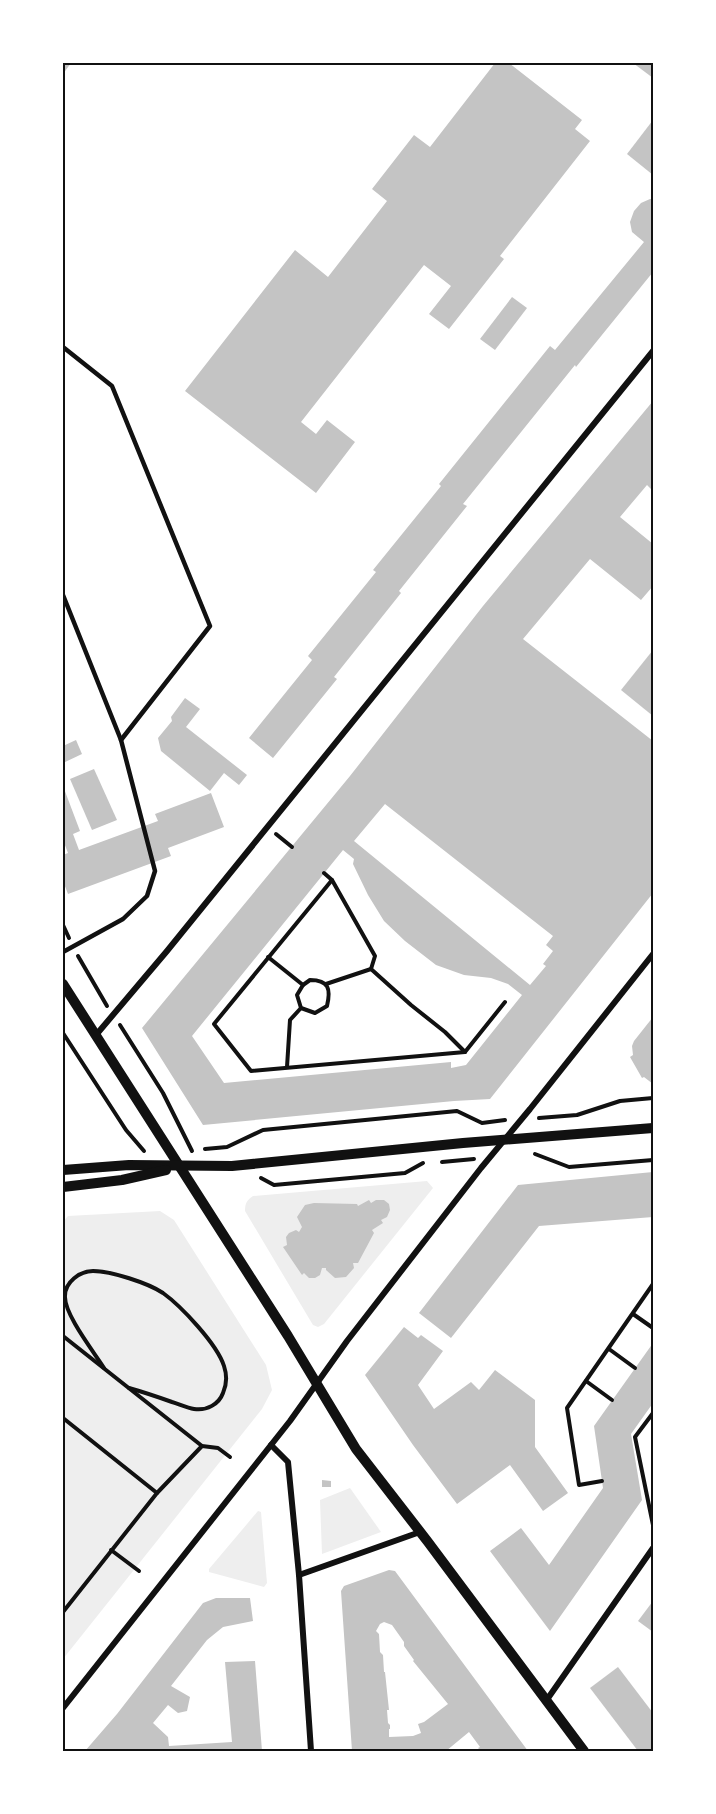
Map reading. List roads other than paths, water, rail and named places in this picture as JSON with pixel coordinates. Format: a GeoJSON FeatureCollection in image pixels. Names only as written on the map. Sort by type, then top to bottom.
{"type":"FeatureCollection","features":[{"type":"Feature","properties":{"kind":"street"},"geometry":{"type":"LineString","coordinates":[[95,1036],[167,951],[653,351]]}},
{"type":"Feature","properties":{"kind":"street"},"geometry":{"type":"LineString","coordinates":[[63,1708],[271,1445],[347,1341],[504,1140],[653,954]]}},
{"type":"Feature","properties":{"kind":"street"},"geometry":{"type":"LineString","coordinates":[[63,984],[180,1166],[356,1449],[584,1751]]}},
{"type":"Feature","properties":{"kind":"street"},"geometry":{"type":"LineString","coordinates":[[63,1170],[129,1165],[231,1166],[653,1128]]}},
{"type":"Feature","properties":{"kind":"street"},"geometry":{"type":"LineString","coordinates":[[63,1187],[122,1180],[180,1166]]}},
{"type":"Feature","properties":{"kind":"street"},"geometry":{"type":"LineString","coordinates":[[271,1445],[288,1462],[299,1575],[310,1751]]}},
{"type":"Feature","properties":{"kind":"street"},"geometry":{"type":"LineString","coordinates":[[299,1575],[420,1532]]}},
{"type":"Feature","properties":{"kind":"street"},"geometry":{"type":"LineString","coordinates":[[546,1701],[653,1548]]}},
{"type":"Feature","properties":{"kind":"lane"},"geometry":{"type":"LineString","coordinates":[[63,347],[112,386],[210,626],[121,740]]}},
{"type":"Feature","properties":{"kind":"lane"},"geometry":{"type":"LineString","coordinates":[[63,595],[121,740],[155,871],[147,896],[123,918],[63,952]]}}]}
